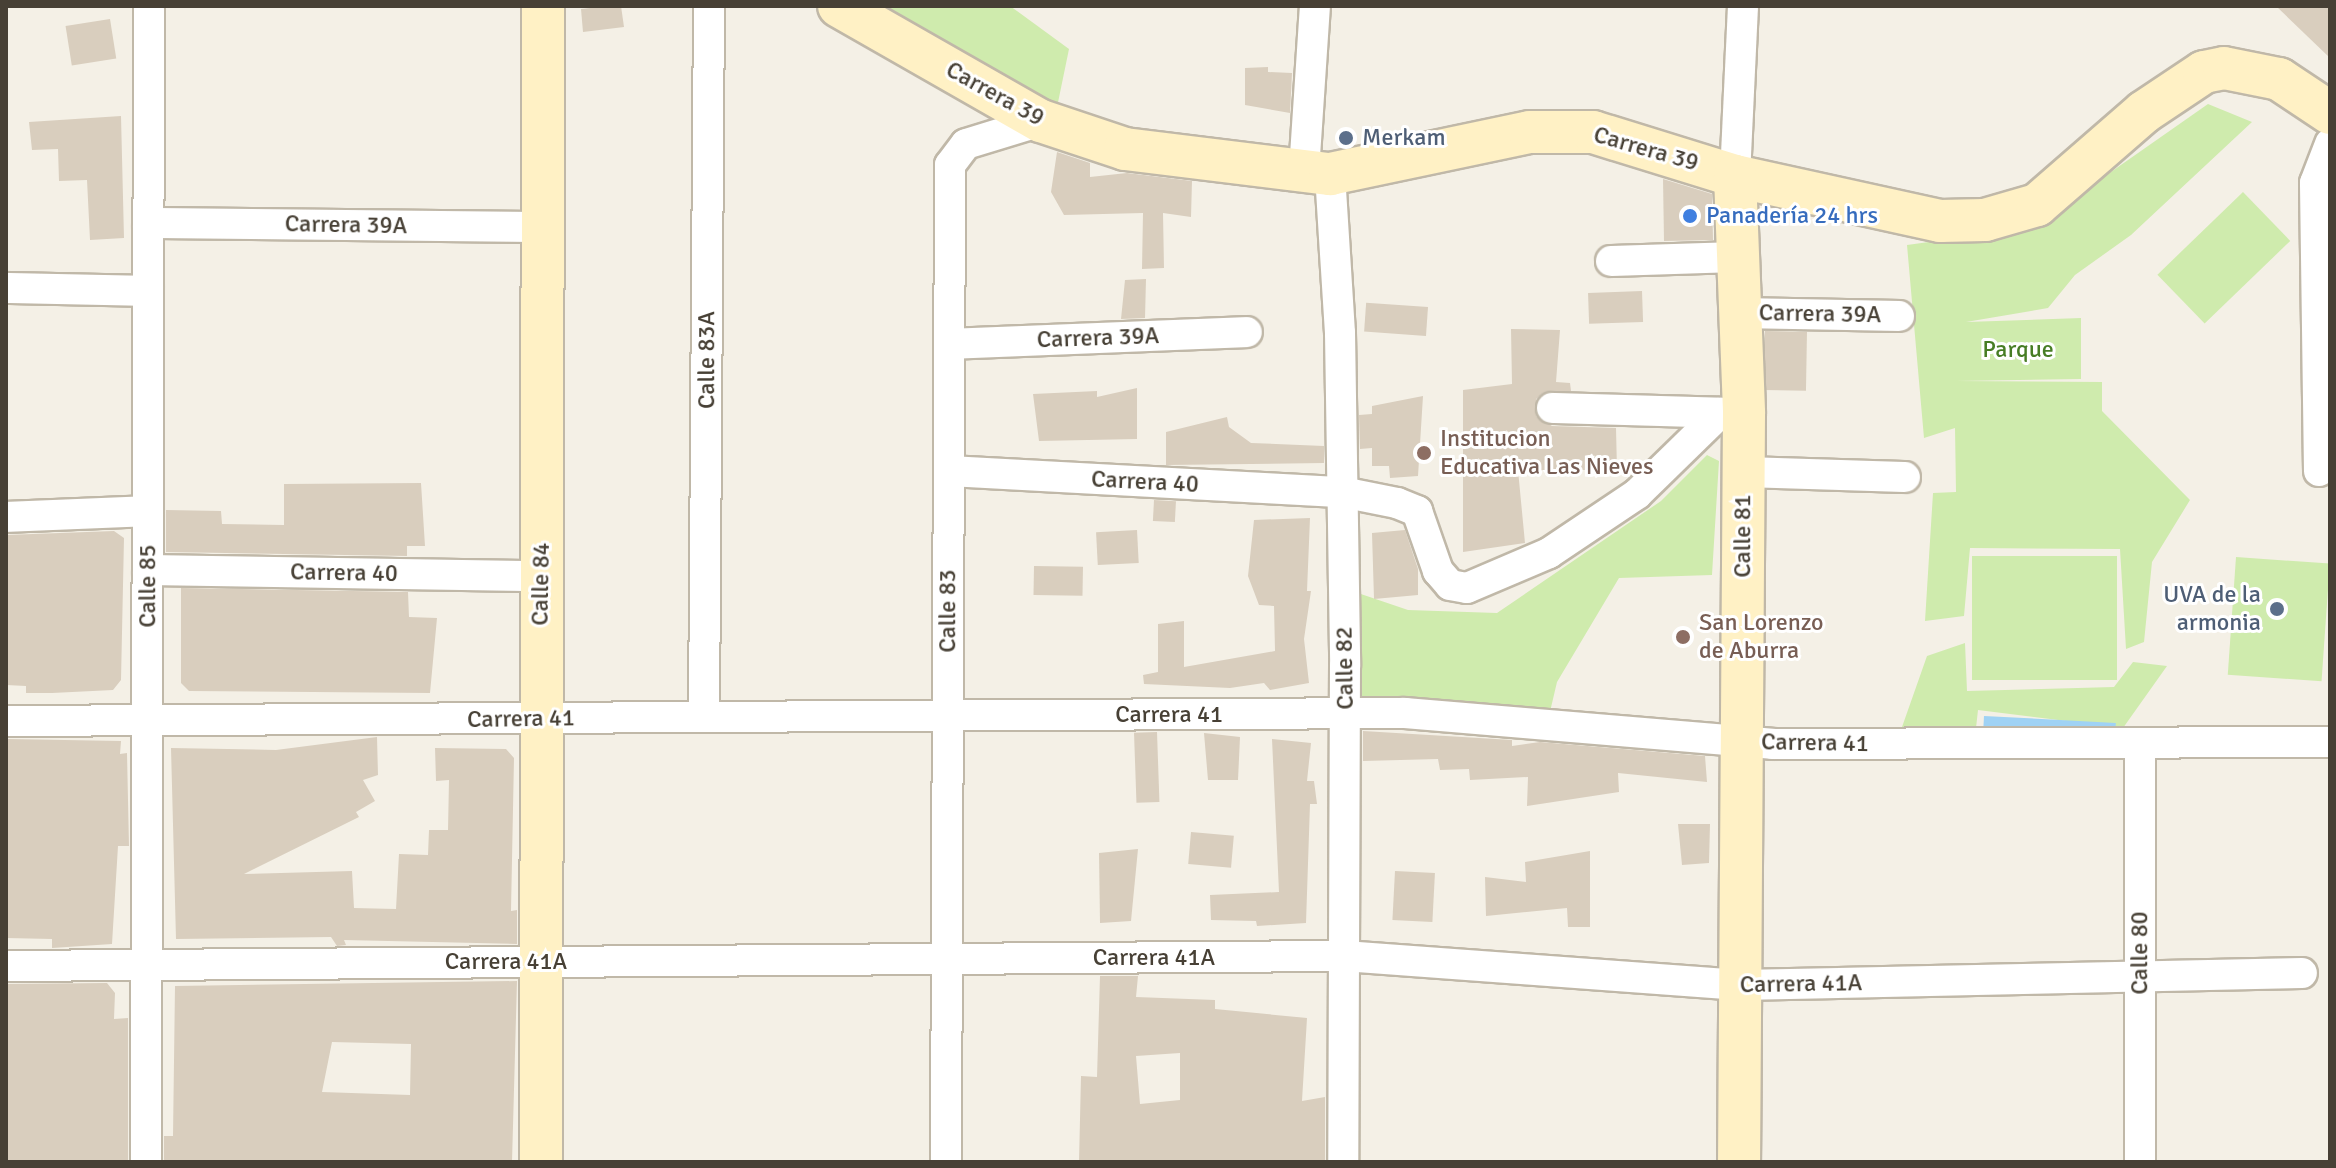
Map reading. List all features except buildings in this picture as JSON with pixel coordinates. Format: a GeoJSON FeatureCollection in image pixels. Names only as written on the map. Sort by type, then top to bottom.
{"type":"FeatureCollection","features":[{"type":"Feature","properties":{"kind":"street","name":"Calle 84"},"geometry":{"type":"LineString","coordinates":[[541,1162],[539,720],[543,6]]}},
{"type":"Feature","properties":{"kind":"street","name":"Calle 83A"},"geometry":{"type":"LineString","coordinates":[[704,715],[709,6]]}},
{"type":"Feature","properties":{"kind":"street","name":"Carrera 39"},"geometry":{"type":"LineString","coordinates":[[839,6],[1041,121],[1125,149],[1317,172],[1530,132],[1593,132],[1735,176],[1940,221],[1985,220],[2037,205],[2144,112],[2204,72],[2224,68],[2279,79],[2330,113]]}},
{"type":"Feature","properties":{"kind":"street","name":"Calle 82"},"geometry":{"type":"LineString","coordinates":[[1315,6],[1317,172],[1342,492],[1346,714],[1343,1162]]}},
{"type":"Feature","properties":{"kind":"street","name":"Calle 81"},"geometry":{"type":"LineString","coordinates":[[1739,1162],[1744,472],[1732,413],[1741,313],[1735,176],[1743,6]]}},
{"type":"Feature","properties":{"kind":"street","name":"Calle 85"},"geometry":{"type":"LineString","coordinates":[[146,1162],[149,9]]}},
{"type":"Feature","properties":{"kind":"street","name":"Calle 83"},"geometry":{"type":"LineString","coordinates":[[946,1162],[950,165],[966,144],[1041,121]]}},
{"type":"Feature","properties":{"kind":"street"},"geometry":{"type":"LineString","coordinates":[[2319,471],[2315,183],[2330,144]]}},
{"type":"Feature","properties":{"kind":"street","name":"Carrera 39A"},"geometry":{"type":"LineString","coordinates":[[148,223],[544,227]]}},
{"type":"Feature","properties":{"kind":"street"},"geometry":{"type":"LineString","coordinates":[[1611,261],[1737,257]]}},
{"type":"Feature","properties":{"kind":"street"},"geometry":{"type":"LineString","coordinates":[[6,288],[148,291]]}},
{"type":"Feature","properties":{"kind":"street","name":"Carrera 39A"},"geometry":{"type":"LineString","coordinates":[[1741,313],[1899,316]]}},
{"type":"Feature","properties":{"kind":"street","name":"Carrera 39A"},"geometry":{"type":"LineString","coordinates":[[950,344],[1247,332]]}},
{"type":"Feature","properties":{"kind":"street"},"geometry":{"type":"LineString","coordinates":[[1552,408],[1732,413]]}},
{"type":"Feature","properties":{"kind":"street","name":"Carrera 40"},"geometry":{"type":"LineString","coordinates":[[949,471],[1342,492],[1417,511],[1438,571],[1450,585],[1467,588],[1549,553],[1637,494],[1732,413]]}},
{"type":"Feature","properties":{"kind":"street"},"geometry":{"type":"LineString","coordinates":[[1744,472],[1905,477]]}},
{"type":"Feature","properties":{"kind":"street"},"geometry":{"type":"LineString","coordinates":[[6,517],[148,511]]}},
{"type":"Feature","properties":{"kind":"street","name":"Carrera 40"},"geometry":{"type":"LineString","coordinates":[[148,570],[541,576]]}},
{"type":"Feature","properties":{"kind":"street","name":"Carrera 41"},"geometry":{"type":"LineString","coordinates":[[6,721],[148,723],[539,720],[704,715],[1346,714],[1515,720],[1742,741],[2330,742]]}},
{"type":"Feature","properties":{"kind":"street","name":"Calle 80"},"geometry":{"type":"LineString","coordinates":[[2140,744],[2140,1162]]}},
{"type":"Feature","properties":{"kind":"street","name":"Carrera 41A"},"geometry":{"type":"LineString","coordinates":[[6,966],[1344,956],[1740,985],[2302,973]]}},
{"type":"Feature","properties":{"kind":"green space"},"geometry":{"type":"Polygon","coordinates":[[[870,6],[1010,6],[1069,49],[1055,117],[870,6]]]}},
{"type":"Feature","properties":{"kind":"green space","name":"Parque"},"geometry":{"type":"Polygon","coordinates":[[[2208,104],[2252,122],[2131,235],[2075,275],[2048,308],[1966,322],[2081,318],[2081,379],[1956,381],[2102,382],[2102,411],[2190,500],[2152,562],[2144,642],[2126,649],[2120,549],[1970,548],[1964,616],[1925,621],[1933,493],[1956,492],[1955,428],[1924,438],[1907,245],[2031,228],[2208,104]]]}},
{"type":"Feature","properties":{"kind":"green space"},"geometry":{"type":"Polygon","coordinates":[[[2243,192],[2290,241],[2205,324],[2157,275],[2243,192]]]}},
{"type":"Feature","properties":{"kind":"green space"},"geometry":{"type":"Polygon","coordinates":[[[1707,455],[1719,461],[1712,575],[1619,578],[1557,682],[1549,716],[1354,704],[1352,591],[1408,610],[1497,613],[1661,501],[1707,455]]]}},
{"type":"Feature","properties":{"kind":"green space"},"geometry":{"type":"Polygon","coordinates":[[[1972,556],[2117,556],[2117,680],[1972,680],[1972,556]]]}},
{"type":"Feature","properties":{"kind":"green space"},"geometry":{"type":"Polygon","coordinates":[[[2236,557],[2330,564],[2322,681],[2228,675],[2236,557]]]}},
{"type":"Feature","properties":{"kind":"green space"},"geometry":{"type":"Polygon","coordinates":[[[1965,643],[1967,691],[2114,687],[2133,662],[2167,666],[2123,728],[1978,710],[1975,737],[1902,727],[1927,656],[1965,643]]]}},
{"type":"Feature","properties":{"kind":"water"},"geometry":{"type":"Polygon","coordinates":[[[1984,716],[2116,723],[2115,744],[1983,737],[1984,716]]]}},
{"type":"Feature","properties":{"kind":"place","name":"Merkam"},"geometry":{"type":"Point","coordinates":[1346,138]}},
{"type":"Feature","properties":{"kind":"place","name":"Panadería 24 hrs"},"geometry":{"type":"Point","coordinates":[1690,216]}},
{"type":"Feature","properties":{"kind":"place","name":"Institucion Educativa Las Nieves"},"geometry":{"type":"Point","coordinates":[1424,453]}},
{"type":"Feature","properties":{"kind":"place","name":"UVA de la armonia"},"geometry":{"type":"Point","coordinates":[2277,609]}},
{"type":"Feature","properties":{"kind":"place","name":"San Lorenzo de Aburra"},"geometry":{"type":"Point","coordinates":[1683,637]}}]}
